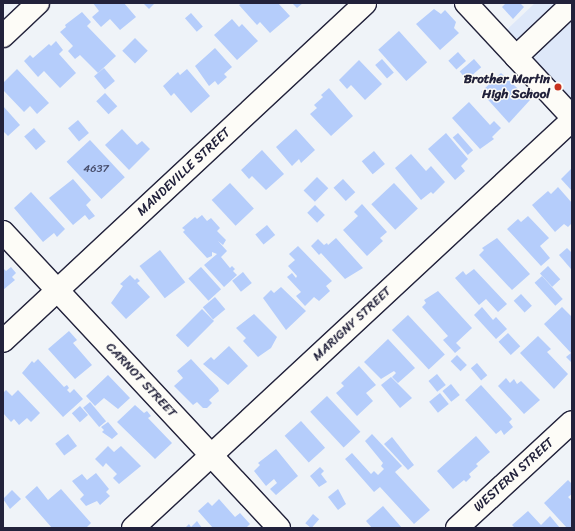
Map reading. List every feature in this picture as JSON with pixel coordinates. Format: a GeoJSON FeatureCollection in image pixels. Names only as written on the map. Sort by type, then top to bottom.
{"type":"FeatureCollection","features":[{"type":"Feature","properties":{"kind":"street"},"geometry":{"type":"LineString","coordinates":[[3,36],[38,3]]}},
{"type":"Feature","properties":{"kind":"street","name":"MANDEVILLE STREET"},"geometry":{"type":"LineString","coordinates":[[3,341],[365,3]]}},
{"type":"Feature","properties":{"kind":"street"},"geometry":{"type":"LineString","coordinates":[[466,3],[572,118]]}},
{"type":"Feature","properties":{"kind":"street"},"geometry":{"type":"LineString","coordinates":[[516,57],[572,4]]}},
{"type":"Feature","properties":{"kind":"street","name":"MARIGNY STREET"},"geometry":{"type":"LineString","coordinates":[[132,528],[572,118]]}},
{"type":"Feature","properties":{"kind":"street","name":"CARNOT STREET"},"geometry":{"type":"LineString","coordinates":[[3,232],[279,528]]}},
{"type":"Feature","properties":{"kind":"street","name":"WESTERN STREET"},"geometry":{"type":"LineString","coordinates":[[457,528],[572,422]]}},
{"type":"Feature","properties":{"kind":"shaded area","name":"Brother Martin High School"},"geometry":{"type":"Polygon","coordinates":[[[535,3],[572,3],[572,117],[498,38],[535,3]]]}},
{"type":"Feature","properties":{"kind":"building"},"geometry":{"type":"Polygon","coordinates":[[[93,3],[124,3],[136,17],[120,30],[110,19],[101,27],[92,17],[99,11],[93,3]]]}},
{"type":"Feature","properties":{"kind":"building"},"geometry":{"type":"Polygon","coordinates":[[[143,3],[155,3],[149,9],[143,3]]]}},
{"type":"Feature","properties":{"kind":"building"},"geometry":{"type":"Polygon","coordinates":[[[242,3],[278,3],[290,16],[270,33],[260,22],[257,25],[239,5],[242,3]]]}},
{"type":"Feature","properties":{"kind":"building"},"geometry":{"type":"Polygon","coordinates":[[[292,3],[303,3],[297,8],[292,3]]]}},
{"type":"Feature","properties":{"kind":"building"},"geometry":{"type":"Polygon","coordinates":[[[506,3],[520,3],[524,7],[513,19],[502,7],[506,3]]]}},
{"type":"Feature","properties":{"kind":"building"},"geometry":{"type":"Polygon","coordinates":[[[434,9],[441,14],[445,10],[456,22],[454,28],[459,33],[440,50],[416,24],[434,9]]]}},
{"type":"Feature","properties":{"kind":"building"},"geometry":{"type":"Polygon","coordinates":[[[82,12],[91,22],[87,26],[116,56],[98,73],[80,55],[75,59],[68,51],[73,46],[60,32],[66,27],[65,25],[82,12]]]}},
{"type":"Feature","properties":{"kind":"building"},"geometry":{"type":"Polygon","coordinates":[[[191,13],[203,27],[197,32],[185,18],[191,13]]]}},
{"type":"Feature","properties":{"kind":"building"},"geometry":{"type":"Polygon","coordinates":[[[232,19],[239,27],[242,24],[258,41],[237,60],[214,35],[232,19]]]}},
{"type":"Feature","properties":{"kind":"building"},"geometry":{"type":"Polygon","coordinates":[[[399,31],[427,62],[406,81],[378,50],[399,31]]]}},
{"type":"Feature","properties":{"kind":"building"},"geometry":{"type":"Polygon","coordinates":[[[135,38],[148,51],[135,63],[122,51],[135,38]]]}},
{"type":"Feature","properties":{"kind":"building"},"geometry":{"type":"Polygon","coordinates":[[[56,41],[63,50],[59,54],[76,73],[60,88],[44,71],[38,77],[24,61],[30,55],[33,58],[49,44],[51,46],[56,41]]]}},
{"type":"Feature","properties":{"kind":"building"},"geometry":{"type":"Polygon","coordinates":[[[215,48],[232,67],[224,74],[227,77],[218,85],[215,81],[209,86],[195,66],[215,48]]]}},
{"type":"Feature","properties":{"kind":"building"},"geometry":{"type":"Polygon","coordinates":[[[458,52],[466,61],[456,70],[448,61],[458,52]]]}},
{"type":"Feature","properties":{"kind":"building"},"geometry":{"type":"Polygon","coordinates":[[[382,59],[394,73],[387,78],[375,65],[382,59]]]}},
{"type":"Feature","properties":{"kind":"building"},"geometry":{"type":"Polygon","coordinates":[[[474,59],[481,67],[467,80],[460,71],[474,59]]]}},
{"type":"Feature","properties":{"kind":"building"},"geometry":{"type":"Polygon","coordinates":[[[359,60],[382,84],[365,100],[351,85],[347,89],[339,80],[359,60]]]}},
{"type":"Feature","properties":{"kind":"building"},"geometry":{"type":"Polygon","coordinates":[[[104,68],[115,81],[105,89],[94,76],[104,68]]]}},
{"type":"Feature","properties":{"kind":"building"},"geometry":{"type":"Polygon","coordinates":[[[17,69],[49,103],[37,114],[30,106],[24,112],[3,90],[3,83],[17,69]]]}},
{"type":"Feature","properties":{"kind":"building"},"geometry":{"type":"Polygon","coordinates":[[[187,69],[210,96],[191,113],[174,93],[171,96],[163,86],[178,72],[180,75],[187,69]]]}},
{"type":"Feature","properties":{"kind":"building"},"geometry":{"type":"Polygon","coordinates":[[[501,73],[530,100],[509,123],[481,92],[501,73]]]}},
{"type":"Feature","properties":{"kind":"building"},"geometry":{"type":"Polygon","coordinates":[[[329,88],[353,116],[331,136],[310,114],[317,108],[314,105],[323,97],[321,95],[329,88]]]}},
{"type":"Feature","properties":{"kind":"building"},"geometry":{"type":"Polygon","coordinates":[[[105,93],[117,106],[108,114],[96,101],[105,93]]]}},
{"type":"Feature","properties":{"kind":"building"},"geometry":{"type":"Polygon","coordinates":[[[469,102],[490,125],[494,121],[501,128],[492,137],[494,139],[480,149],[452,118],[469,102]]]}},
{"type":"Feature","properties":{"kind":"building"},"geometry":{"type":"Polygon","coordinates":[[[3,106],[20,125],[8,136],[3,131],[3,106]]]}},
{"type":"Feature","properties":{"kind":"building"},"geometry":{"type":"Polygon","coordinates":[[[78,120],[89,133],[79,141],[68,128],[78,120]]]}},
{"type":"Feature","properties":{"kind":"building"},"geometry":{"type":"Polygon","coordinates":[[[34,128],[46,142],[36,150],[24,137],[34,128]]]}},
{"type":"Feature","properties":{"kind":"building"},"geometry":{"type":"Polygon","coordinates":[[[122,129],[137,145],[142,141],[150,149],[129,170],[105,145],[122,129]]]}},
{"type":"Feature","properties":{"kind":"building"},"geometry":{"type":"Polygon","coordinates":[[[296,129],[315,150],[301,163],[299,159],[292,166],[276,147],[296,129]]]}},
{"type":"Feature","properties":{"kind":"building"},"geometry":{"type":"Polygon","coordinates":[[[446,133],[468,159],[461,166],[465,171],[455,180],[428,149],[446,133]]]}},
{"type":"Feature","properties":{"kind":"building"},"geometry":{"type":"Polygon","coordinates":[[[458,133],[473,150],[468,155],[453,138],[458,133]]]}},
{"type":"Feature","properties":{"kind":"building"},"geometry":{"type":"Polygon","coordinates":[[[90,140],[125,177],[101,199],[67,162],[90,140]]]}},
{"type":"Feature","properties":{"kind":"building"},"geometry":{"type":"Polygon","coordinates":[[[262,150],[284,174],[266,190],[252,176],[249,179],[241,170],[262,150]]]}},
{"type":"Feature","properties":{"kind":"building"},"geometry":{"type":"Polygon","coordinates":[[[374,151],[385,164],[373,174],[362,161],[374,151]]]}},
{"type":"Feature","properties":{"kind":"building"},"geometry":{"type":"Polygon","coordinates":[[[411,154],[426,171],[431,166],[445,182],[433,194],[431,192],[421,200],[395,168],[411,154]]]}},
{"type":"Feature","properties":{"kind":"building"},"geometry":{"type":"Polygon","coordinates":[[[572,168],[572,191],[561,179],[572,168]]]}},
{"type":"Feature","properties":{"kind":"building"},"geometry":{"type":"Polygon","coordinates":[[[317,177],[328,188],[315,202],[304,190],[317,177]]]}},
{"type":"Feature","properties":{"kind":"building"},"geometry":{"type":"Polygon","coordinates":[[[73,179],[91,200],[86,205],[95,216],[89,220],[85,215],[73,225],[49,198],[73,179]]]}},
{"type":"Feature","properties":{"kind":"building"},"geometry":{"type":"Polygon","coordinates":[[[343,179],[355,192],[346,201],[333,188],[343,179]]]}},
{"type":"Feature","properties":{"kind":"building"},"geometry":{"type":"Polygon","coordinates":[[[230,183],[254,209],[236,226],[212,200],[230,183]]]}},
{"type":"Feature","properties":{"kind":"building"},"geometry":{"type":"Polygon","coordinates":[[[394,183],[418,209],[395,230],[371,204],[394,183]]]}},
{"type":"Feature","properties":{"kind":"building"},"geometry":{"type":"Polygon","coordinates":[[[558,187],[572,203],[572,223],[568,227],[564,224],[555,232],[532,205],[548,191],[551,194],[558,187]]]}},
{"type":"Feature","properties":{"kind":"building"},"geometry":{"type":"Polygon","coordinates":[[[31,192],[65,229],[57,237],[54,233],[43,242],[14,208],[31,192]]]}},
{"type":"Feature","properties":{"kind":"building"},"geometry":{"type":"Polygon","coordinates":[[[362,204],[387,232],[380,238],[383,241],[367,256],[343,230],[358,216],[354,212],[362,204]]]}},
{"type":"Feature","properties":{"kind":"building"},"geometry":{"type":"Polygon","coordinates":[[[315,205],[325,215],[317,223],[307,213],[315,205]]]}},
{"type":"Feature","properties":{"kind":"building"},"geometry":{"type":"Polygon","coordinates":[[[202,215],[207,221],[211,218],[220,228],[217,231],[226,240],[223,245],[218,241],[227,251],[221,257],[230,268],[232,266],[235,269],[233,271],[237,275],[224,287],[204,265],[217,254],[212,252],[212,256],[207,258],[183,232],[185,230],[182,228],[195,217],[197,219],[202,215]]]}},
{"type":"Feature","properties":{"kind":"building"},"geometry":{"type":"Polygon","coordinates":[[[528,216],[549,238],[540,246],[550,258],[541,266],[507,229],[518,219],[521,222],[528,216]]]}},
{"type":"Feature","properties":{"kind":"building"},"geometry":{"type":"Polygon","coordinates":[[[267,225],[275,235],[264,245],[255,234],[267,225]]]}},
{"type":"Feature","properties":{"kind":"building"},"geometry":{"type":"Polygon","coordinates":[[[336,238],[363,268],[345,279],[321,253],[319,255],[311,246],[318,239],[324,245],[327,243],[328,245],[336,238]]]}},
{"type":"Feature","properties":{"kind":"building"},"geometry":{"type":"Polygon","coordinates":[[[497,238],[530,274],[512,290],[479,255],[484,250],[482,248],[497,238]]]}},
{"type":"Feature","properties":{"kind":"building"},"geometry":{"type":"Polygon","coordinates":[[[298,246],[332,281],[326,286],[330,291],[319,301],[314,297],[305,306],[296,296],[301,292],[287,277],[292,273],[296,278],[297,276],[288,266],[295,260],[289,254],[298,246]]]}},
{"type":"Feature","properties":{"kind":"building"},"geometry":{"type":"Polygon","coordinates":[[[567,248],[572,253],[571,269],[559,255],[567,248]]]}},
{"type":"Feature","properties":{"kind":"building"},"geometry":{"type":"Polygon","coordinates":[[[160,250],[185,282],[165,298],[140,266],[160,250]]]}},
{"type":"Feature","properties":{"kind":"building"},"geometry":{"type":"Polygon","coordinates":[[[548,266],[560,279],[552,287],[540,274],[548,266]]]}},
{"type":"Feature","properties":{"kind":"building"},"geometry":{"type":"Polygon","coordinates":[[[11,267],[16,273],[12,277],[15,280],[3,290],[3,268],[6,271],[11,267]]]}},
{"type":"Feature","properties":{"kind":"building"},"geometry":{"type":"Polygon","coordinates":[[[201,267],[221,289],[208,301],[188,278],[201,267]]]}},
{"type":"Feature","properties":{"kind":"building"},"geometry":{"type":"Polygon","coordinates":[[[474,269],[507,304],[498,312],[486,299],[479,305],[455,278],[463,271],[466,275],[474,269]]]}},
{"type":"Feature","properties":{"kind":"building"},"geometry":{"type":"Polygon","coordinates":[[[243,272],[252,283],[241,292],[232,281],[243,272]]]}},
{"type":"Feature","properties":{"kind":"building"},"geometry":{"type":"Polygon","coordinates":[[[130,275],[135,280],[137,278],[140,281],[137,283],[150,297],[126,319],[111,303],[123,286],[120,284],[130,275]]]}},
{"type":"Feature","properties":{"kind":"building"},"geometry":{"type":"Polygon","coordinates":[[[542,276],[563,299],[555,306],[535,283],[542,276]]]}},
{"type":"Feature","properties":{"kind":"building"},"geometry":{"type":"Polygon","coordinates":[[[281,287],[306,311],[286,330],[263,298],[271,290],[274,293],[281,287]]]}},
{"type":"Feature","properties":{"kind":"building"},"geometry":{"type":"Polygon","coordinates":[[[438,291],[472,328],[456,343],[461,348],[455,353],[443,340],[448,336],[422,307],[426,303],[424,300],[438,291]]]}},
{"type":"Feature","properties":{"kind":"building"},"geometry":{"type":"Polygon","coordinates":[[[521,294],[532,306],[525,313],[514,301],[521,294]]]}},
{"type":"Feature","properties":{"kind":"building"},"geometry":{"type":"Polygon","coordinates":[[[215,297],[225,309],[213,320],[203,307],[215,297]]]}},
{"type":"Feature","properties":{"kind":"building"},"geometry":{"type":"Polygon","coordinates":[[[482,307],[493,320],[496,317],[507,329],[496,339],[474,315],[482,307]]]}},
{"type":"Feature","properties":{"kind":"building"},"geometry":{"type":"Polygon","coordinates":[[[562,307],[572,317],[572,363],[566,357],[571,353],[544,324],[562,307]]]}},
{"type":"Feature","properties":{"kind":"building"},"geometry":{"type":"Polygon","coordinates":[[[202,309],[214,321],[188,347],[176,335],[202,309]]]}},
{"type":"Feature","properties":{"kind":"building"},"geometry":{"type":"Polygon","coordinates":[[[254,314],[277,337],[271,348],[258,357],[243,341],[246,338],[236,328],[254,314]]]}},
{"type":"Feature","properties":{"kind":"building"},"geometry":{"type":"Polygon","coordinates":[[[408,315],[445,354],[429,369],[392,330],[408,315]]]}},
{"type":"Feature","properties":{"kind":"building"},"geometry":{"type":"Polygon","coordinates":[[[69,331],[77,340],[73,343],[92,365],[75,379],[48,349],[69,331]]]}},
{"type":"Feature","properties":{"kind":"building"},"geometry":{"type":"Polygon","coordinates":[[[508,333],[520,346],[511,355],[498,342],[508,333]]]}},
{"type":"Feature","properties":{"kind":"building"},"geometry":{"type":"Polygon","coordinates":[[[538,336],[551,349],[547,352],[568,374],[554,389],[520,353],[538,336]]]}},
{"type":"Feature","properties":{"kind":"building"},"geometry":{"type":"Polygon","coordinates":[[[388,339],[415,368],[398,383],[392,377],[396,373],[394,371],[381,379],[364,362],[388,339]]]}},
{"type":"Feature","properties":{"kind":"building"},"geometry":{"type":"Polygon","coordinates":[[[229,346],[248,366],[228,385],[203,364],[211,357],[214,360],[229,346]]]}},
{"type":"Feature","properties":{"kind":"building"},"geometry":{"type":"Polygon","coordinates":[[[457,355],[467,365],[461,371],[451,361],[457,355]]]}},
{"type":"Feature","properties":{"kind":"building"},"geometry":{"type":"Polygon","coordinates":[[[38,359],[64,387],[67,385],[69,388],[67,390],[70,393],[74,389],[83,399],[63,417],[22,373],[32,361],[34,363],[38,359]]]}},
{"type":"Feature","properties":{"kind":"building"},"geometry":{"type":"Polygon","coordinates":[[[191,359],[218,388],[219,391],[209,400],[212,403],[207,408],[203,408],[197,402],[193,405],[174,386],[183,378],[177,371],[191,359]]]}},
{"type":"Feature","properties":{"kind":"building"},"geometry":{"type":"Polygon","coordinates":[[[477,363],[487,375],[481,380],[471,368],[477,363]]]}},
{"type":"Feature","properties":{"kind":"building"},"geometry":{"type":"Polygon","coordinates":[[[359,366],[376,385],[366,393],[373,401],[357,416],[336,393],[344,386],[341,383],[359,366]]]}},
{"type":"Feature","properties":{"kind":"building"},"geometry":{"type":"Polygon","coordinates":[[[437,374],[446,385],[437,392],[428,381],[437,374]]]}},
{"type":"Feature","properties":{"kind":"building"},"geometry":{"type":"Polygon","coordinates":[[[108,375],[130,398],[118,409],[104,398],[95,406],[86,396],[108,375]]]}},
{"type":"Feature","properties":{"kind":"building"},"geometry":{"type":"Polygon","coordinates":[[[391,377],[412,398],[400,408],[381,385],[391,377]]]}},
{"type":"Feature","properties":{"kind":"building"},"geometry":{"type":"Polygon","coordinates":[[[506,378],[510,383],[514,379],[517,384],[521,381],[540,400],[524,414],[498,386],[506,378]]]}},
{"type":"Feature","properties":{"kind":"building"},"geometry":{"type":"Polygon","coordinates":[[[451,384],[460,395],[451,402],[442,391],[451,384]]]}},
{"type":"Feature","properties":{"kind":"building"},"geometry":{"type":"Polygon","coordinates":[[[481,385],[512,419],[509,422],[513,427],[504,435],[501,430],[496,434],[465,400],[481,385]]]}},
{"type":"Feature","properties":{"kind":"building"},"geometry":{"type":"Polygon","coordinates":[[[6,390],[12,396],[18,390],[40,413],[31,422],[27,418],[19,425],[14,419],[11,422],[3,413],[3,393],[6,390]]]}},
{"type":"Feature","properties":{"kind":"building"},"geometry":{"type":"Polygon","coordinates":[[[440,393],[449,404],[438,413],[429,402],[440,393]]]}},
{"type":"Feature","properties":{"kind":"building"},"geometry":{"type":"Polygon","coordinates":[[[327,396],[360,432],[344,448],[310,412],[327,396]]]}},
{"type":"Feature","properties":{"kind":"building"},"geometry":{"type":"Polygon","coordinates":[[[90,402],[106,421],[99,427],[83,408],[90,402]]]}},
{"type":"Feature","properties":{"kind":"building"},"geometry":{"type":"Polygon","coordinates":[[[135,405],[144,413],[147,411],[151,416],[148,418],[172,443],[155,459],[117,422],[135,405]]]}},
{"type":"Feature","properties":{"kind":"building"},"geometry":{"type":"Polygon","coordinates":[[[80,406],[88,415],[80,422],[72,413],[80,406]]]}},
{"type":"Feature","properties":{"kind":"building"},"geometry":{"type":"Polygon","coordinates":[[[301,421],[325,448],[309,462],[285,436],[301,421]]]}},
{"type":"Feature","properties":{"kind":"building"},"geometry":{"type":"Polygon","coordinates":[[[108,422],[118,434],[112,439],[102,432],[104,430],[101,427],[108,422]]]}},
{"type":"Feature","properties":{"kind":"building"},"geometry":{"type":"Polygon","coordinates":[[[68,434],[77,446],[64,456],[55,444],[68,434]]]}},
{"type":"Feature","properties":{"kind":"building"},"geometry":{"type":"Polygon","coordinates":[[[372,434],[402,466],[395,472],[430,510],[414,524],[380,487],[374,492],[345,459],[352,453],[371,474],[374,471],[378,475],[384,469],[381,466],[383,463],[365,441],[372,434]]]}},
{"type":"Feature","properties":{"kind":"building"},"geometry":{"type":"Polygon","coordinates":[[[476,436],[490,452],[476,464],[478,466],[469,474],[471,477],[466,482],[464,480],[453,489],[437,471],[476,436]]]}},
{"type":"Feature","properties":{"kind":"building"},"geometry":{"type":"Polygon","coordinates":[[[392,437],[414,465],[408,470],[384,444],[392,437]]]}},
{"type":"Feature","properties":{"kind":"building"},"geometry":{"type":"Polygon","coordinates":[[[108,446],[114,452],[121,446],[141,466],[119,484],[113,478],[117,474],[106,463],[103,467],[95,459],[108,446]]]}},
{"type":"Feature","properties":{"kind":"building"},"geometry":{"type":"Polygon","coordinates":[[[276,449],[298,476],[276,495],[270,489],[277,483],[274,479],[266,486],[254,471],[260,465],[258,463],[276,449]]]}},
{"type":"Feature","properties":{"kind":"building"},"geometry":{"type":"Polygon","coordinates":[[[320,467],[324,471],[321,474],[327,482],[319,487],[310,476],[320,467]]]}},
{"type":"Feature","properties":{"kind":"building"},"geometry":{"type":"Polygon","coordinates":[[[96,473],[109,489],[106,492],[110,496],[100,505],[97,501],[86,506],[80,499],[84,495],[72,481],[82,474],[87,480],[96,473]]]}},
{"type":"Feature","properties":{"kind":"building"},"geometry":{"type":"Polygon","coordinates":[[[568,480],[572,484],[572,494],[568,497],[572,501],[572,528],[567,528],[544,503],[568,480]]]}},
{"type":"Feature","properties":{"kind":"building"},"geometry":{"type":"Polygon","coordinates":[[[37,486],[48,500],[61,489],[91,523],[86,528],[52,528],[25,497],[37,486]]]}},
{"type":"Feature","properties":{"kind":"building"},"geometry":{"type":"Polygon","coordinates":[[[338,489],[346,504],[338,510],[328,497],[338,489]]]}},
{"type":"Feature","properties":{"kind":"building"},"geometry":{"type":"Polygon","coordinates":[[[12,490],[21,499],[10,509],[3,499],[12,490]]]}},
{"type":"Feature","properties":{"kind":"building"},"geometry":{"type":"Polygon","coordinates":[[[219,499],[235,517],[240,513],[250,524],[246,528],[213,528],[198,511],[208,502],[212,506],[219,499]]]}},
{"type":"Feature","properties":{"kind":"building"},"geometry":{"type":"Polygon","coordinates":[[[383,506],[402,528],[372,528],[366,521],[383,506]]]}},
{"type":"Feature","properties":{"kind":"building"},"geometry":{"type":"Polygon","coordinates":[[[528,511],[541,525],[550,516],[560,528],[515,528],[512,525],[528,511]]]}},
{"type":"Feature","properties":{"kind":"building"},"geometry":{"type":"Polygon","coordinates":[[[313,514],[319,519],[312,528],[305,523],[313,514]]]}},
{"type":"Feature","properties":{"kind":"building"},"geometry":{"type":"Polygon","coordinates":[[[197,521],[202,528],[185,528],[189,524],[191,527],[197,521]]]}},
{"type":"Feature","properties":{"kind":"place","name":"Brother Martin High School"},"geometry":{"type":"Point","coordinates":[558,87]}}]}
